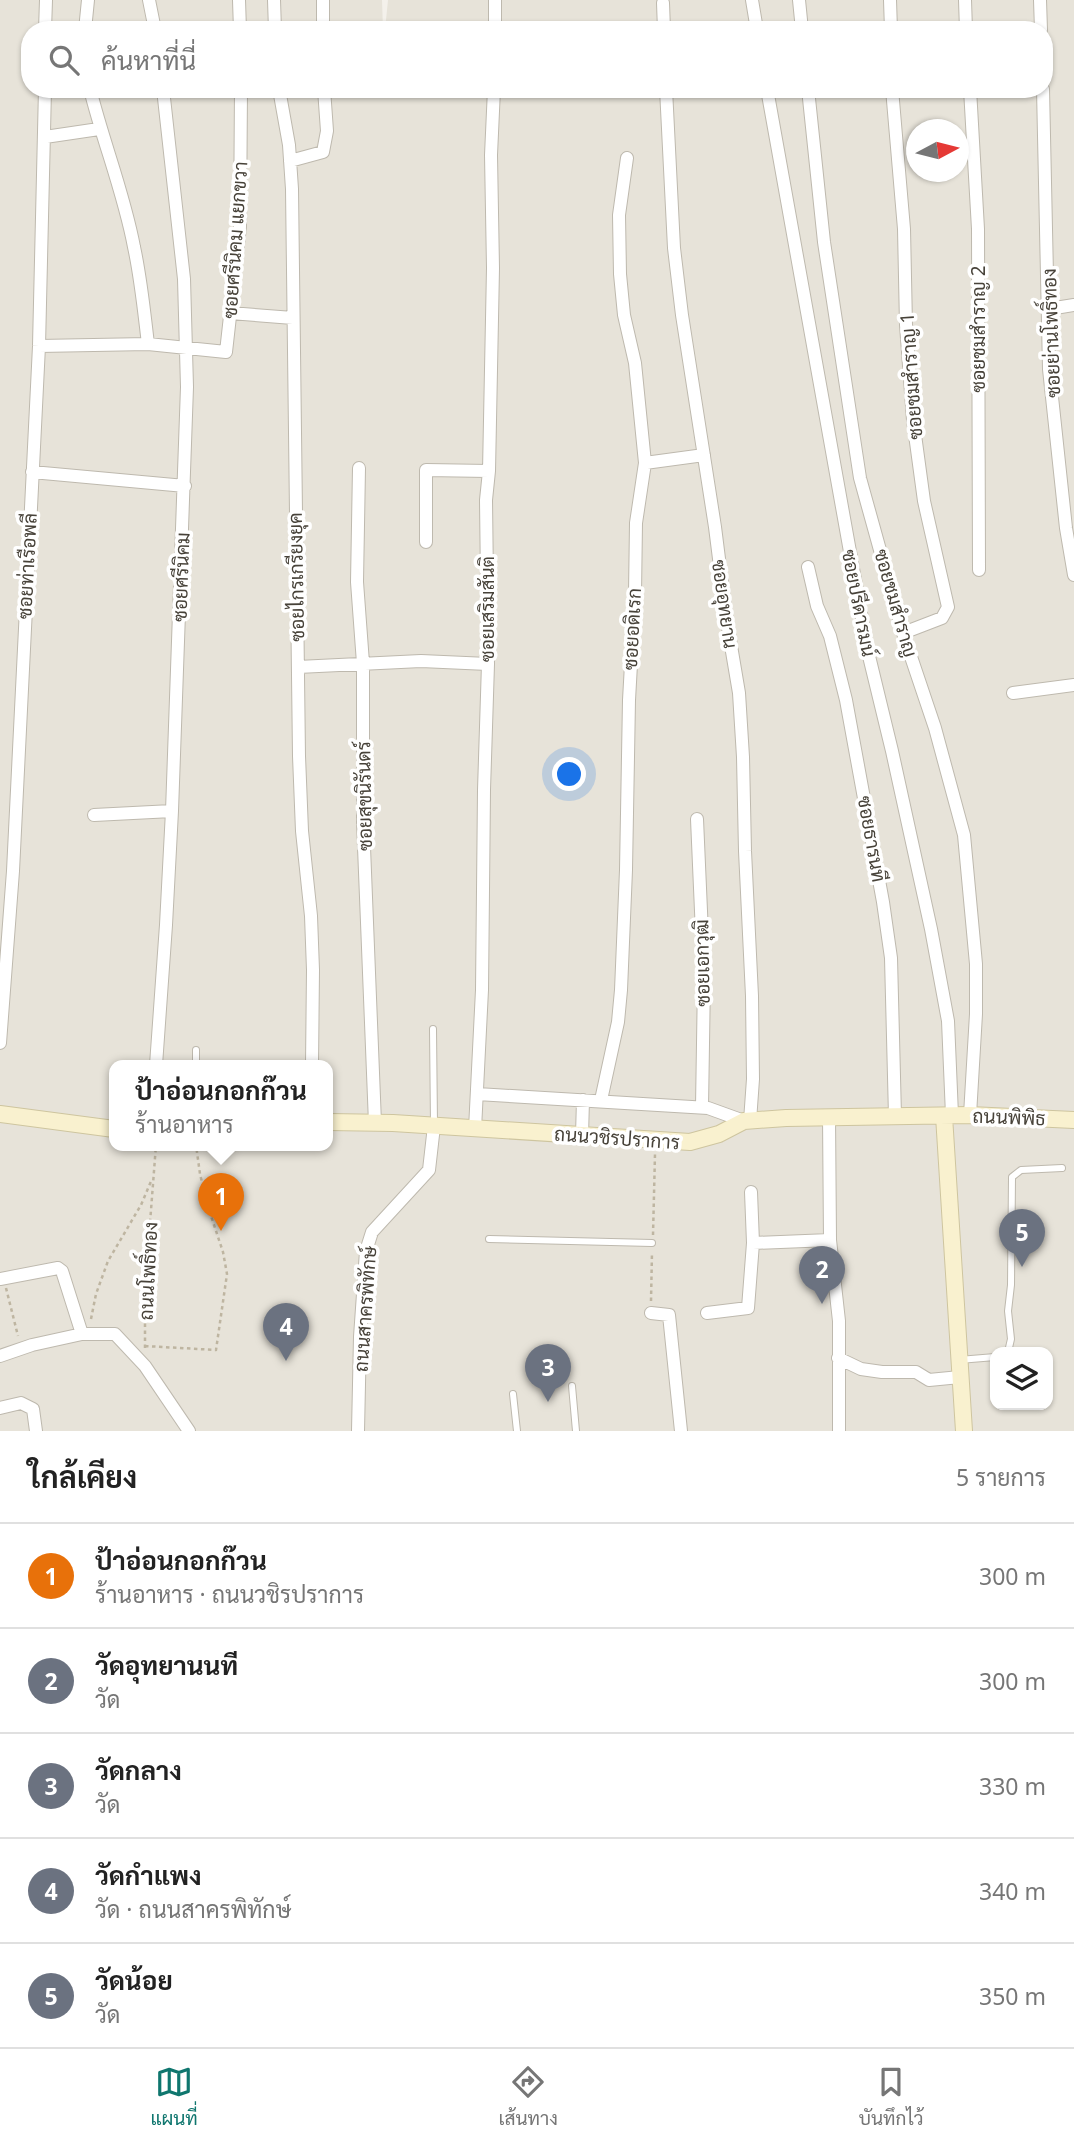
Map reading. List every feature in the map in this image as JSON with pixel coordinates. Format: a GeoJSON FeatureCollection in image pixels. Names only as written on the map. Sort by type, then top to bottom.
{"type":"FeatureCollection","features":[{"type":"Feature","properties":{"kind":"street"},"geometry":{"type":"LineString","coordinates":[[45,21],[46,0]]}},
{"type":"Feature","properties":{"kind":"street"},"geometry":{"type":"LineString","coordinates":[[86,21],[88,0]]}},
{"type":"Feature","properties":{"kind":"street"},"geometry":{"type":"LineString","coordinates":[[149,0],[153,21]]}},
{"type":"Feature","properties":{"kind":"street"},"geometry":{"type":"LineString","coordinates":[[239,0],[240,21]]}},
{"type":"Feature","properties":{"kind":"street"},"geometry":{"type":"LineString","coordinates":[[274,0],[275,21]]}},
{"type":"Feature","properties":{"kind":"street"},"geometry":{"type":"LineString","coordinates":[[323,0],[323,21]]}},
{"type":"Feature","properties":{"kind":"street"},"geometry":{"type":"LineString","coordinates":[[495,0],[495,21]]}},
{"type":"Feature","properties":{"kind":"street"},"geometry":{"type":"LineString","coordinates":[[752,0],[756,21]]}},
{"type":"Feature","properties":{"kind":"street"},"geometry":{"type":"LineString","coordinates":[[799,0],[801,21]]}},
{"type":"Feature","properties":{"kind":"street"},"geometry":{"type":"LineString","coordinates":[[890,0],[891,21]]}},
{"type":"Feature","properties":{"kind":"street"},"geometry":{"type":"LineString","coordinates":[[965,0],[966,21]]}},
{"type":"Feature","properties":{"kind":"street"},"geometry":{"type":"LineString","coordinates":[[1040,0],[1041,21]]}},
{"type":"Feature","properties":{"kind":"street"},"geometry":{"type":"LineString","coordinates":[[663,4],[664,21]]}},
{"type":"Feature","properties":{"kind":"street","name":"ซอยท่าเรือพลี"},"geometry":{"type":"LineString","coordinates":[[0,1043],[13,871],[39,346],[45,98]]}},
{"type":"Feature","properties":{"kind":"street"},"geometry":{"type":"LineString","coordinates":[[92,98],[134,246],[148,344]]}},
{"type":"Feature","properties":{"kind":"street","name":"ซอยศรีนิคม"},"geometry":{"type":"LineString","coordinates":[[156,1060],[172,811],[185,486],[187,348],[184,279],[164,98]]}},
{"type":"Feature","properties":{"kind":"street","name":"ซอยศรีนิคม แยกขวา"},"geometry":{"type":"LineString","coordinates":[[187,348],[226,352],[240,228],[241,98]]}},
{"type":"Feature","properties":{"kind":"street","name":"ซอยไกรเกรียงยุค"},"geometry":{"type":"LineString","coordinates":[[281,98],[289,145],[292,189],[298,667],[302,831],[311,916],[313,970],[312,1060]]}},
{"type":"Feature","properties":{"kind":"street"},"geometry":{"type":"LineString","coordinates":[[290,161],[323,152],[327,131],[325,98]]}},
{"type":"Feature","properties":{"kind":"street","name":"ซอยเสริมสันติ"},"geometry":{"type":"LineString","coordinates":[[475,1129],[482,990],[488,664],[486,500],[489,471],[493,268],[491,155],[494,98]]}},
{"type":"Feature","properties":{"kind":"street","name":"ซอยอุทยาน"},"geometry":{"type":"LineString","coordinates":[[666,98],[674,248],[739,693],[753,1009],[753,1079],[747,1121]]}},
{"type":"Feature","properties":{"kind":"street","name":"ซอยปรีดารมน์"},"geometry":{"type":"LineString","coordinates":[[770,98],[868,652],[931,929],[948,1021],[948,1116]]}},
{"type":"Feature","properties":{"kind":"street","name":"ซอยชมสำราญ"},"geometry":{"type":"LineString","coordinates":[[809,98],[824,242],[860,478],[964,835],[976,964],[970,1115]]}},
{"type":"Feature","properties":{"kind":"street","name":"ซอยชมสำราญ 1"},"geometry":{"type":"LineString","coordinates":[[893,98],[904,229],[906,325],[913,420],[924,501],[948,607],[943,618],[903,633]]}},
{"type":"Feature","properties":{"kind":"street","name":"ซอยชมสำราญ 2"},"geometry":{"type":"LineString","coordinates":[[971,98],[978,229],[979,570]]}},
{"type":"Feature","properties":{"kind":"street","name":"ซอยย่านโพธิ์ทอง"},"geometry":{"type":"LineString","coordinates":[[1044,98],[1049,369],[1066,528],[1074,575]]}},
{"type":"Feature","properties":{"kind":"street"},"geometry":{"type":"LineString","coordinates":[[45,137],[99,129]]}},
{"type":"Feature","properties":{"kind":"street","name":"ซอยอดิเรก"},"geometry":{"type":"LineString","coordinates":[[601,1100],[618,1022],[621,990],[636,523],[645,463],[635,363],[624,315],[620,274],[619,215],[627,158]]}},
{"type":"Feature","properties":{"kind":"street"},"geometry":{"type":"LineString","coordinates":[[1049,309],[1074,305]]}},
{"type":"Feature","properties":{"kind":"street"},"geometry":{"type":"LineString","coordinates":[[230,313],[293,318]]}},
{"type":"Feature","properties":{"kind":"street"},"geometry":{"type":"LineString","coordinates":[[39,346],[148,344],[187,348]]}},
{"type":"Feature","properties":{"kind":"street"},"geometry":{"type":"LineString","coordinates":[[645,463],[704,455]]}},
{"type":"Feature","properties":{"kind":"street","name":"ซอยสุขนิรันดร์"},"geometry":{"type":"LineString","coordinates":[[359,468],[357,582],[363,663],[363,822],[375,1123]]}},
{"type":"Feature","properties":{"kind":"street"},"geometry":{"type":"LineString","coordinates":[[426,542],[426,470],[489,471]]}},
{"type":"Feature","properties":{"kind":"street"},"geometry":{"type":"LineString","coordinates":[[32,472],[185,486]]}},
{"type":"Feature","properties":{"kind":"street","name":"ซอยธารนที"},"geometry":{"type":"LineString","coordinates":[[808,567],[817,606],[830,636],[846,700],[883,902],[891,958],[895,1116]]}},
{"type":"Feature","properties":{"kind":"street"},"geometry":{"type":"LineString","coordinates":[[298,667],[421,661],[488,664]]}},
{"type":"Feature","properties":{"kind":"street"},"geometry":{"type":"LineString","coordinates":[[1013,694],[1074,685]]}},
{"type":"Feature","properties":{"kind":"street"},"geometry":{"type":"LineString","coordinates":[[94,815],[172,811]]}},
{"type":"Feature","properties":{"kind":"street","name":"ซอยเอกวุฒิ"},"geometry":{"type":"LineString","coordinates":[[697,819],[704,980],[702,1107]]}},
{"type":"Feature","properties":{"kind":"street"},"geometry":{"type":"LineString","coordinates":[[477,1094],[702,1107],[747,1121]]}},
{"type":"Feature","properties":{"kind":"street"},"geometry":{"type":"LineString","coordinates":[[582,1135],[583,1100]]}},
{"type":"Feature","properties":{"kind":"street"},"geometry":{"type":"LineString","coordinates":[[0,1114],[109,1128]]}},
{"type":"Feature","properties":{"kind":"street"},"geometry":{"type":"LineString","coordinates":[[829,1116],[830,1240],[839,1321],[839,1431]]}},
{"type":"Feature","properties":{"kind":"street","name":"ถนนวชิรปราการ"},"geometry":{"type":"LineString","coordinates":[[333,1122],[690,1142],[719,1134],[747,1121],[829,1116],[948,1116]]}},
{"type":"Feature","properties":{"kind":"street"},"geometry":{"type":"LineString","coordinates":[[948,1116],[964,1431]]}},
{"type":"Feature","properties":{"kind":"street","name":"ถนนพิพิธ"},"geometry":{"type":"LineString","coordinates":[[948,1116],[1074,1120]]}},
{"type":"Feature","properties":{"kind":"street","name":"ถนนสาครพิทักษ์"},"geometry":{"type":"LineString","coordinates":[[358,1431],[360,1338],[366,1251],[372,1232],[429,1170],[434,1126]]}},
{"type":"Feature","properties":{"kind":"street"},"geometry":{"type":"LineString","coordinates":[[707,1313],[748,1308],[753,1243],[751,1192]]}},
{"type":"Feature","properties":{"kind":"street"},"geometry":{"type":"LineString","coordinates":[[753,1243],[830,1240]]}},
{"type":"Feature","properties":{"kind":"street"},"geometry":{"type":"LineString","coordinates":[[2,1278],[58,1268],[62,1271],[85,1334]]}},
{"type":"Feature","properties":{"kind":"street"},"geometry":{"type":"LineString","coordinates":[[651,1313],[669,1315],[681,1431]]}},
{"type":"Feature","properties":{"kind":"street","name":"ถนนโพธิ์ทอง"},"geometry":{"type":"LineString","coordinates":[[0,1356],[85,1334],[116,1334],[145,1366],[189,1431]]}},
{"type":"Feature","properties":{"kind":"street"},"geometry":{"type":"LineString","coordinates":[[838,1358],[861,1369],[916,1372],[929,1380],[960,1377]]}},
{"type":"Feature","properties":{"kind":"street"},"geometry":{"type":"LineString","coordinates":[[0,1408],[21,1403],[33,1409],[36,1431]]}},
{"type":"Feature","properties":{"kind":"lane"},"geometry":{"type":"LineString","coordinates":[[433,1029],[434,1126]]}},
{"type":"Feature","properties":{"kind":"lane"},"geometry":{"type":"LineString","coordinates":[[196,1051],[196,1060]]}},
{"type":"Feature","properties":{"kind":"lane"},"geometry":{"type":"LineString","coordinates":[[1010,1347],[1008,1311],[1011,1285],[1012,1177],[1021,1170],[1062,1168]]}},
{"type":"Feature","properties":{"kind":"lane"},"geometry":{"type":"LineString","coordinates":[[489,1239],[652,1243]]}},
{"type":"Feature","properties":{"kind":"lane"},"geometry":{"type":"LineString","coordinates":[[959,1360],[990,1357]]}},
{"type":"Feature","properties":{"kind":"lane"},"geometry":{"type":"LineString","coordinates":[[572,1386],[576,1431]]}},
{"type":"Feature","properties":{"kind":"lane"},"geometry":{"type":"LineString","coordinates":[[513,1394],[517,1431]]}},
{"type":"Feature","properties":{"kind":"path"},"geometry":{"type":"LineString","coordinates":[[651,1313],[655,1140]]}},
{"type":"Feature","properties":{"kind":"path","name":"ถนนโพธิ์ทอง"},"geometry":{"type":"LineString","coordinates":[[145,1366],[145,1288],[156,1151]]}},
{"type":"Feature","properties":{"kind":"path"},"geometry":{"type":"LineString","coordinates":[[145,1346],[216,1350],[227,1274],[223,1252],[208,1207],[197,1151]]}},
{"type":"Feature","properties":{"kind":"path","name":"ถนนโพธิ์ทอง"},"geometry":{"type":"LineString","coordinates":[[85,1334],[108,1261],[141,1205],[154,1176]]}},
{"type":"Feature","properties":{"kind":"path"},"geometry":{"type":"LineString","coordinates":[[2,1278],[21,1349]]}},
{"type":"Feature","properties":{"kind":"shaded area"},"geometry":{"type":"Polygon","coordinates":[[[0,0],[382,0],[383,21],[21,21],[21,98],[1053,98],[1053,21],[386,21],[388,0],[1074,0],[1074,1431],[0,1431],[0,0]]]}},
{"type":"Feature","properties":{"kind":"place","name":"ป้าอ่อนกอกก๊วน"},"geometry":{"type":"Point","coordinates":[221,1231]}},
{"type":"Feature","properties":{"kind":"place","name":"วัดน้อย"},"geometry":{"type":"Point","coordinates":[1022,1267]}},
{"type":"Feature","properties":{"kind":"place","name":"วัดอุทยานนที"},"geometry":{"type":"Point","coordinates":[822,1304]}},
{"type":"Feature","properties":{"kind":"place","name":"วัดกำแพง"},"geometry":{"type":"Point","coordinates":[286,1361]}},
{"type":"Feature","properties":{"kind":"place","name":"วัดกลาง"},"geometry":{"type":"Point","coordinates":[548,1402]}}]}
